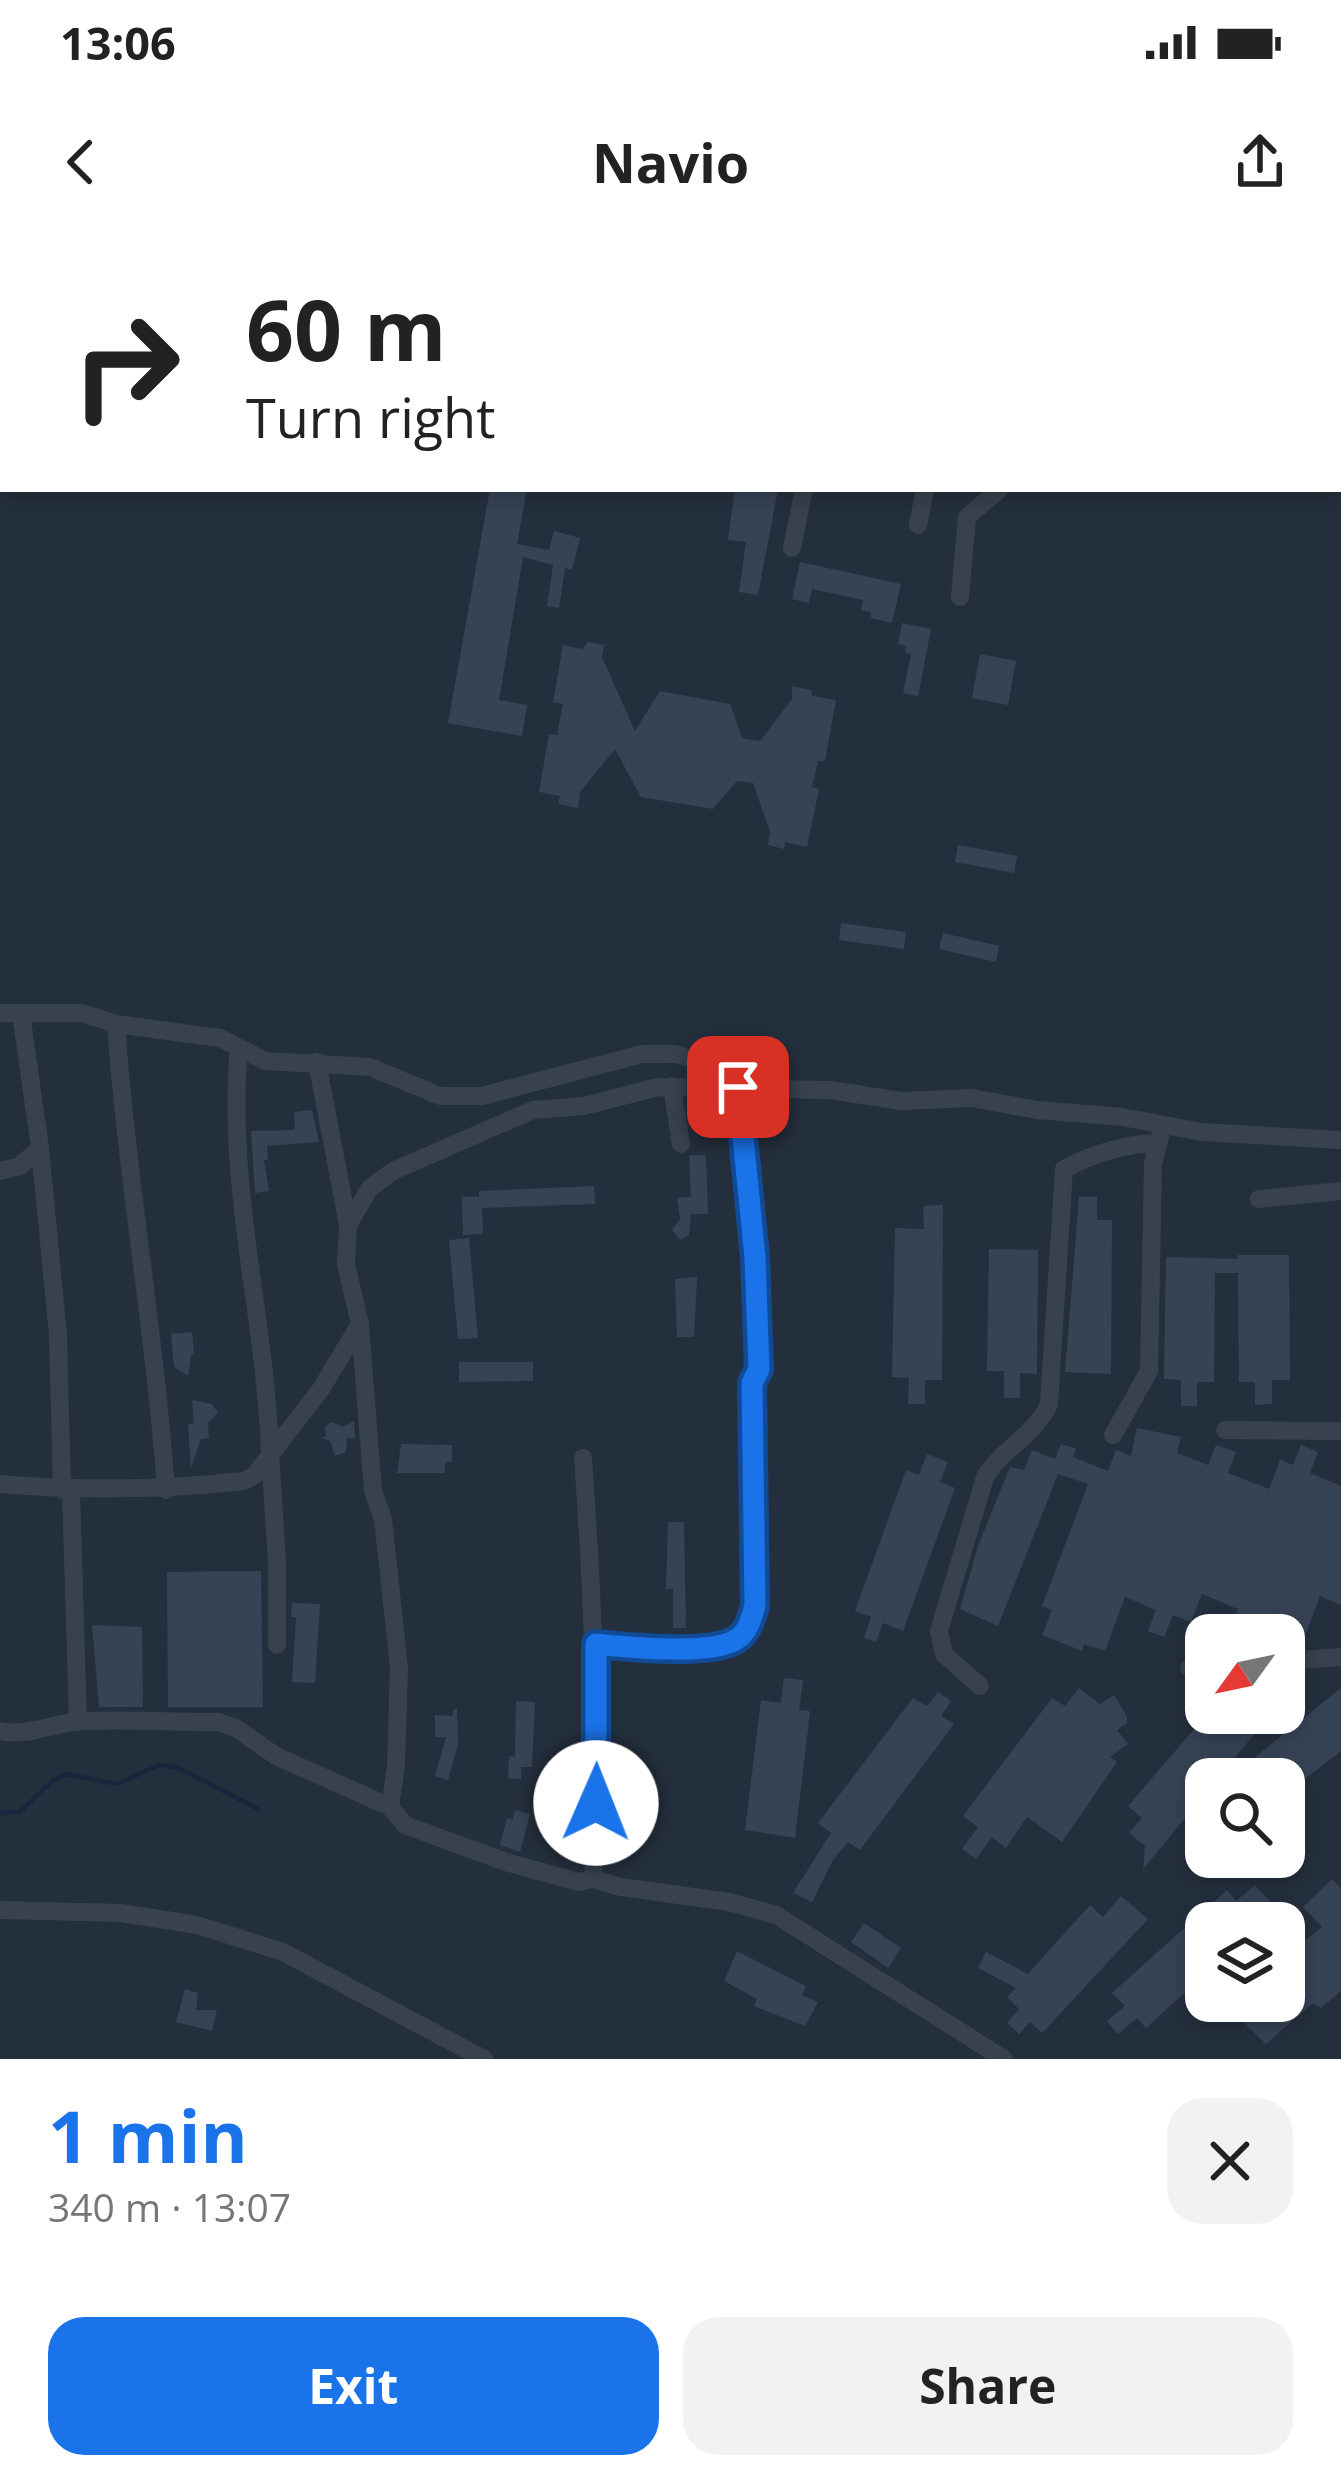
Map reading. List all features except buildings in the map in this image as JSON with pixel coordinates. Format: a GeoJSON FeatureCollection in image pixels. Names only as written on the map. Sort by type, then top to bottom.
{"type":"FeatureCollection","features":[{"type":"Feature","properties":{"kind":"street"},"geometry":{"type":"LineString","coordinates":[[793,548],[802,492]]}},
{"type":"Feature","properties":{"kind":"street"},"geometry":{"type":"LineString","coordinates":[[918,525],[924,492]]}},
{"type":"Feature","properties":{"kind":"street"},"geometry":{"type":"LineString","coordinates":[[960,597],[967,517],[996,492]]}},
{"type":"Feature","properties":{"kind":"street"},"geometry":{"type":"LineString","coordinates":[[0,1013],[82,1013],[116,1024],[220,1038],[265,1061],[370,1067],[440,1096],[482,1096],[642,1054],[676,1054],[715,1064],[773,1088]]}},
{"type":"Feature","properties":{"kind":"street"},"geometry":{"type":"LineString","coordinates":[[21,1013],[58,1335],[78,1720]]}},
{"type":"Feature","properties":{"kind":"street"},"geometry":{"type":"LineString","coordinates":[[116,1024],[131,1205],[151,1315],[166,1490]]}},
{"type":"Feature","properties":{"kind":"street"},"geometry":{"type":"LineString","coordinates":[[239,1048],[236,1084],[245,1233],[278,1561],[277,1646]]}},
{"type":"Feature","properties":{"kind":"street"},"geometry":{"type":"LineString","coordinates":[[317,1062],[348,1226],[346,1264],[360,1324],[373,1491],[382,1519],[399,1667],[390,1807]]}},
{"type":"Feature","properties":{"kind":"street"},"geometry":{"type":"LineString","coordinates":[[348,1226],[369,1189],[393,1171],[494,1126],[533,1110],[584,1106],[672,1086],[773,1088],[902,1101],[972,1098],[1037,1110],[1122,1117],[1161,1135]]}},
{"type":"Feature","properties":{"kind":"street"},"geometry":{"type":"LineString","coordinates":[[672,1086],[681,1144]]}},
{"type":"Feature","properties":{"kind":"street"},"geometry":{"type":"LineString","coordinates":[[596,1644],[659,1649],[735,1642],[748,1627],[755,1606],[752,1383],[759,1369],[755,1257],[738,1087]]}},
{"type":"Feature","properties":{"kind":"street"},"geometry":{"type":"LineString","coordinates":[[980,1686],[944,1654],[939,1631],[985,1477],[998,1457],[1043,1417],[1048,1404],[1064,1169],[1088,1156],[1161,1135],[1202,1132],[1341,1140]]}},
{"type":"Feature","properties":{"kind":"street"},"geometry":{"type":"LineString","coordinates":[[1113,1435],[1149,1371],[1161,1135]]}},
{"type":"Feature","properties":{"kind":"street"},"geometry":{"type":"LineString","coordinates":[[0,1171],[20,1166],[40,1148]]}},
{"type":"Feature","properties":{"kind":"street"},"geometry":{"type":"LineString","coordinates":[[1259,1199],[1341,1191]]}},
{"type":"Feature","properties":{"kind":"street"},"geometry":{"type":"LineString","coordinates":[[0,1484],[66,1490],[166,1490],[244,1481],[254,1476],[320,1389],[360,1324]]}},
{"type":"Feature","properties":{"kind":"street"},"geometry":{"type":"LineString","coordinates":[[1225,1430],[1341,1431]]}},
{"type":"Feature","properties":{"kind":"street"},"geometry":{"type":"LineString","coordinates":[[583,1458],[596,1644],[593,1879]]}},
{"type":"Feature","properties":{"kind":"street"},"geometry":{"type":"LineString","coordinates":[[1305,1660],[1341,1657]]}},
{"type":"Feature","properties":{"kind":"street"},"geometry":{"type":"LineString","coordinates":[[0,1731],[30,1733],[78,1720],[218,1722],[236,1728],[276,1756],[390,1807],[405,1825],[506,1862],[579,1882],[593,1879],[729,1902],[776,1916],[1004,2059]]}},
{"type":"Feature","properties":{"kind":"street"},"geometry":{"type":"LineString","coordinates":[[0,1910],[122,1913],[197,1925],[283,1952],[484,2059]]}},
{"type":"Feature","properties":{"kind":"waterway"},"geometry":{"type":"LineString","coordinates":[[0,1813],[20,1812],[65,1774],[117,1784],[159,1765],[179,1768],[258,1809]]}},
{"type":"Feature","properties":{"kind":"route"},"geometry":{"type":"LineString","coordinates":[[596,1803],[596,1644],[640,1649],[735,1642],[748,1627],[755,1606],[752,1383],[759,1369],[755,1257],[738,1087]]}}]}
